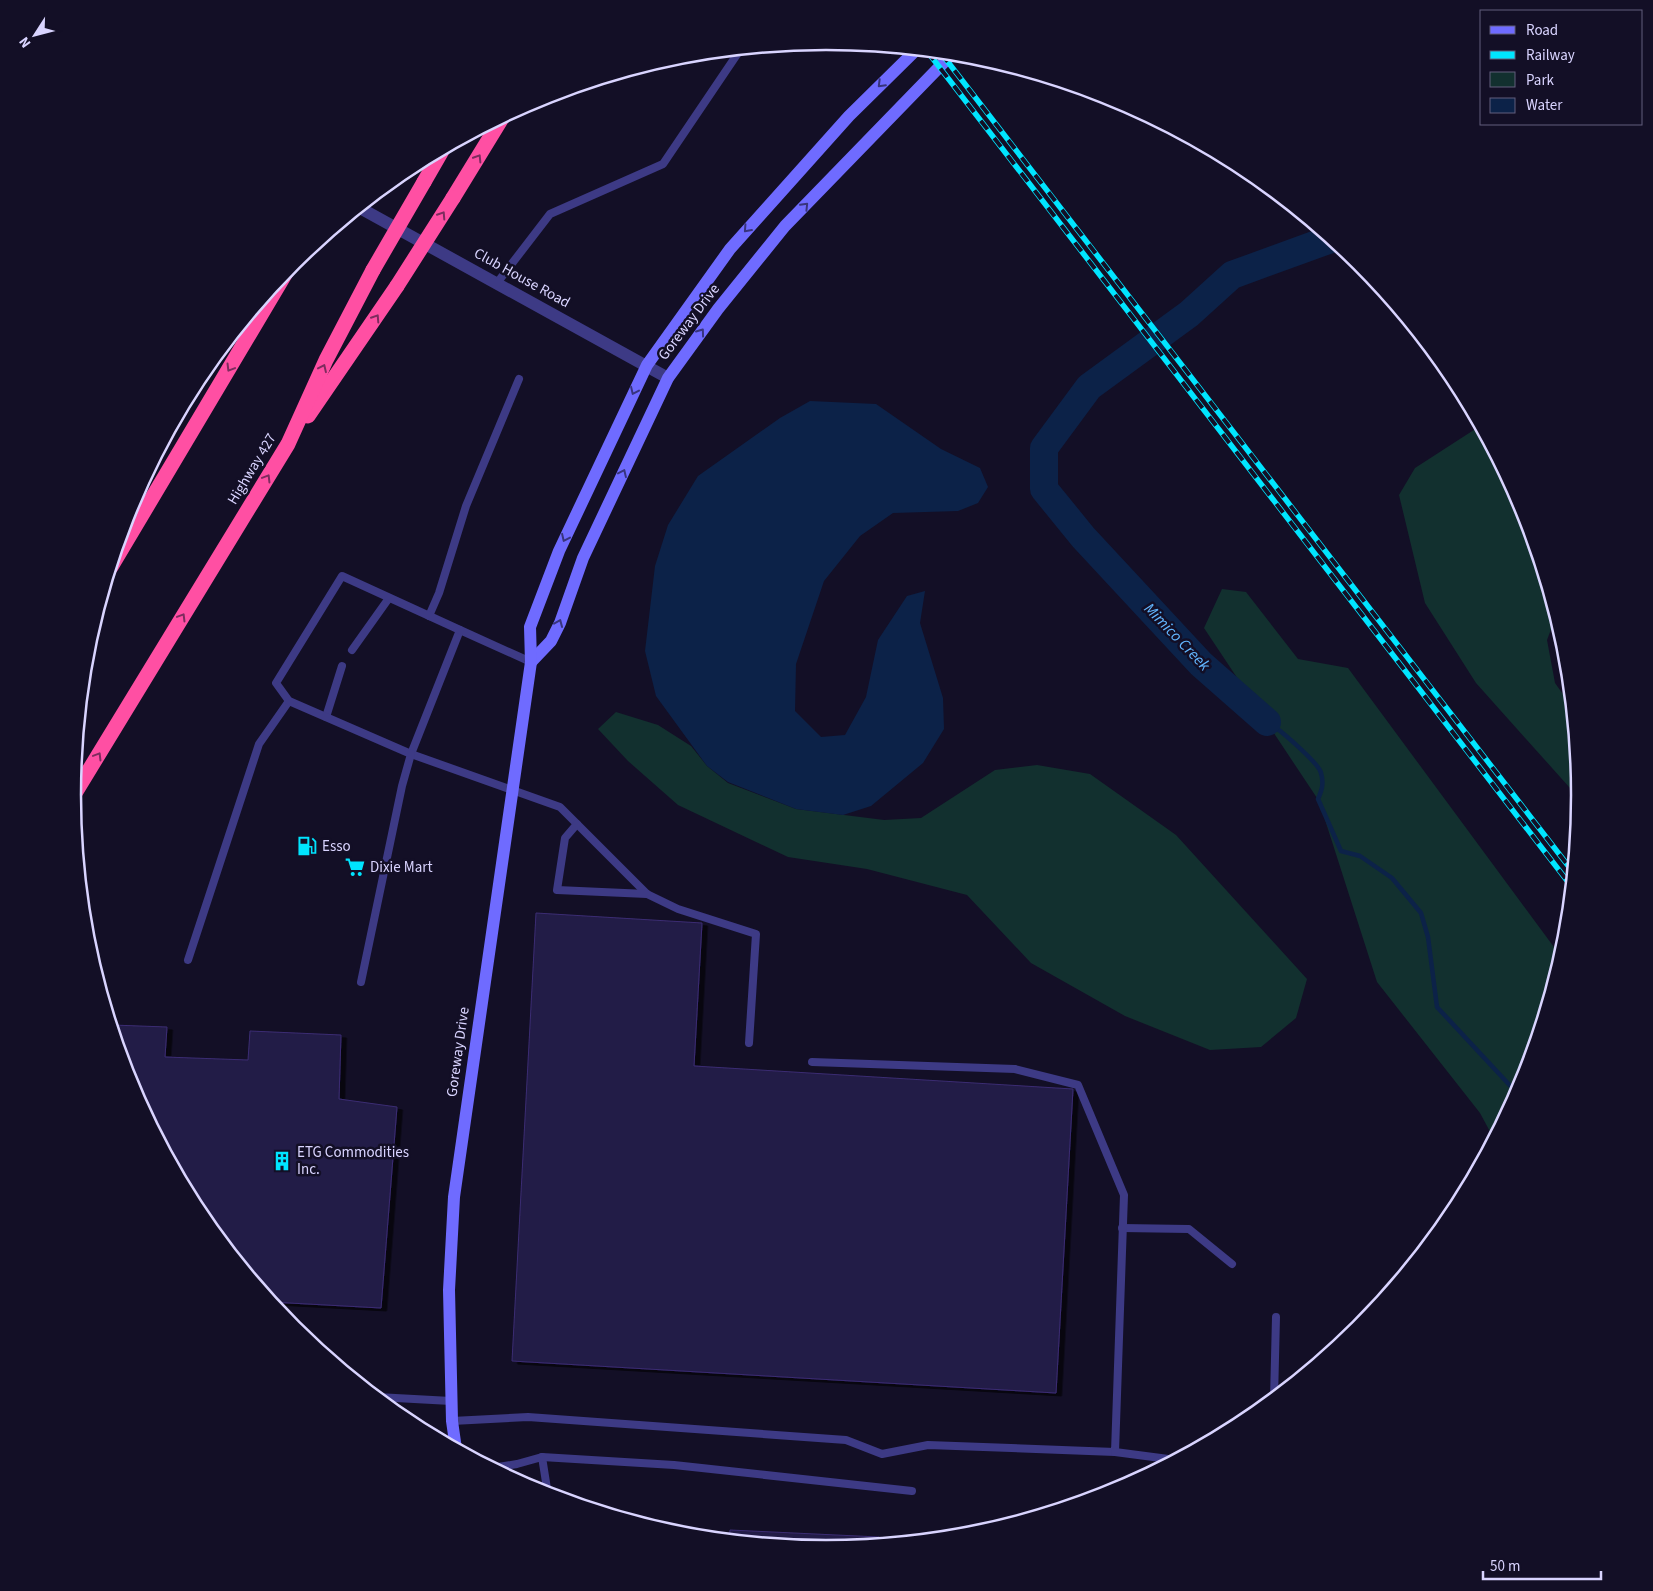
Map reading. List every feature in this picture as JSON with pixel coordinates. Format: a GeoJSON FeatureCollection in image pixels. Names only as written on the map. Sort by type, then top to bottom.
{"type":"FeatureCollection","features":[{"type":"Feature","properties":{"kind":"highway"},"geometry":{"type":"LineString","coordinates":[[288,444],[350,357],[397,286],[496,127]]}},
{"type":"Feature","properties":{"kind":"highway","name":"Highway 427"},"geometry":{"type":"LineString","coordinates":[[82,782],[288,444],[326,360],[373,270],[436,161]]}},
{"type":"Feature","properties":{"kind":"highway"},"geometry":{"type":"LineString","coordinates":[[127,541],[270,300]]}},
{"type":"Feature","properties":{"kind":"main road","name":"Goreway Drive"},"geometry":{"type":"LineString","coordinates":[[455,1442],[451,1401],[449,1290],[454,1197],[531,662],[530,627],[559,551],[646,365],[730,249],[849,116],[911,55]]}},
{"type":"Feature","properties":{"kind":"main road","name":"Goreway Drive"},"geometry":{"type":"LineString","coordinates":[[531,662],[551,641],[557,629],[583,558],[668,378],[718,309],[785,226],[946,60]]}},
{"type":"Feature","properties":{"kind":"street","name":"Club House Road"},"geometry":{"type":"LineString","coordinates":[[365,211],[668,378]]}},
{"type":"Feature","properties":{"kind":"lane"},"geometry":{"type":"LineString","coordinates":[[498,283],[550,214],[663,164],[736,55]]}},
{"type":"Feature","properties":{"kind":"lane"},"geometry":{"type":"LineString","coordinates":[[429,616],[440,593],[466,506],[519,379]]}},
{"type":"Feature","properties":{"kind":"lane"},"geometry":{"type":"LineString","coordinates":[[531,662],[342,576],[276,683],[289,701],[411,754],[513,792],[560,807],[647,894],[678,909],[756,934],[749,1043]]}},
{"type":"Feature","properties":{"kind":"lane"},"geometry":{"type":"LineString","coordinates":[[352,650],[389,598]]}},
{"type":"Feature","properties":{"kind":"lane"},"geometry":{"type":"LineString","coordinates":[[361,982],[402,786],[411,754],[460,630]]}},
{"type":"Feature","properties":{"kind":"lane"},"geometry":{"type":"LineString","coordinates":[[326,717],[342,666]]}},
{"type":"Feature","properties":{"kind":"lane"},"geometry":{"type":"LineString","coordinates":[[188,960],[260,744],[289,701]]}},
{"type":"Feature","properties":{"kind":"lane"},"geometry":{"type":"LineString","coordinates":[[577,824],[565,838],[557,890],[647,894]]}},
{"type":"Feature","properties":{"kind":"lane"},"geometry":{"type":"LineString","coordinates":[[812,1062],[1015,1069],[1078,1085],[1124,1195],[1115,1452]]}},
{"type":"Feature","properties":{"kind":"lane"},"geometry":{"type":"LineString","coordinates":[[1122,1228],[1190,1229],[1232,1264]]}},
{"type":"Feature","properties":{"kind":"lane"},"geometry":{"type":"LineString","coordinates":[[1274,1391],[1276,1317]]}},
{"type":"Feature","properties":{"kind":"lane"},"geometry":{"type":"LineString","coordinates":[[388,1398],[451,1401]]}},
{"type":"Feature","properties":{"kind":"lane"},"geometry":{"type":"LineString","coordinates":[[452,1420],[528,1417],[846,1440],[882,1454],[928,1445],[1115,1452],[1166,1459]]}},
{"type":"Feature","properties":{"kind":"lane"},"geometry":{"type":"LineString","coordinates":[[542,1457],[547,1486]]}},
{"type":"Feature","properties":{"kind":"lane"},"geometry":{"type":"LineString","coordinates":[[502,1466],[542,1457],[674,1465],[912,1491]]}},
{"type":"Feature","properties":{"kind":"green space"},"geometry":{"type":"Polygon","coordinates":[[[1475,429],[1495,466],[1515,510],[1547,603],[1552,626],[1547,640],[1555,683],[1566,699],[1572,790],[1476,683],[1425,603],[1399,495],[1415,468],[1475,429]]]}},
{"type":"Feature","properties":{"kind":"green space"},"geometry":{"type":"Polygon","coordinates":[[[1222,589],[1246,592],[1298,659],[1348,668],[1556,950],[1547,988],[1532,1035],[1515,1081],[1491,1133],[1480,1113],[1377,982],[1319,801],[1204,628],[1222,589]]]}},
{"type":"Feature","properties":{"kind":"green space"},"geometry":{"type":"Polygon","coordinates":[[[616,712],[658,725],[691,746],[707,766],[728,783],[796,809],[884,820],[921,818],[995,770],[1037,765],[1090,774],[1176,835],[1307,979],[1296,1018],[1261,1047],[1210,1050],[1125,1016],[1031,963],[967,895],[867,869],[788,857],[678,805],[628,761],[598,729],[616,712]]]}},
{"type":"Feature","properties":{"kind":"water"},"geometry":{"type":"Polygon","coordinates":[[[810,401],[876,404],[941,449],[980,468],[988,487],[978,503],[958,511],[893,513],[860,536],[824,581],[796,664],[795,711],[821,737],[845,735],[866,697],[878,640],[907,596],[925,591],[920,623],[943,698],[944,729],[923,763],[871,806],[843,815],[796,809],[728,782],[707,766],[656,696],[645,651],[655,566],[668,525],[698,476],[780,418],[810,401]]]}},
{"type":"Feature","properties":{"kind":"building"},"geometry":{"type":"Polygon","coordinates":[[[536,913],[702,923],[694,1066],[1073,1089],[1056,1393],[512,1361],[536,913]]]}},
{"type":"Feature","properties":{"kind":"building","name":"ETG Commodities Inc."},"geometry":{"type":"Polygon","coordinates":[[[118,1025],[167,1027],[165,1057],[248,1060],[250,1031],[341,1035],[339,1099],[397,1107],[381,1308],[280,1303],[235,1249],[207,1210],[181,1168],[158,1125],[138,1081],[118,1025]]]}},
{"type":"Feature","properties":{"kind":"building"},"geometry":{"type":"Polygon","coordinates":[[[730,1530],[879,1537],[879,1539],[826,1541],[729,1535],[730,1530]]]}},
{"type":"Feature","properties":{"kind":"waterway","name":"Mimico Creek"},"geometry":{"type":"LineString","coordinates":[[1267,722],[1201,664],[1083,537],[1044,489],[1044,448],[1089,387],[1189,314],[1232,275],[1325,241]]}},
{"type":"Feature","properties":{"kind":"waterway","name":"Mimico Creek"},"geometry":{"type":"LineString","coordinates":[[1267,722],[1297,746],[1319,768],[1322,783],[1318,799],[1341,851],[1360,856],[1392,878],[1421,913],[1428,937],[1437,1007],[1512,1088]]}},
{"type":"Feature","properties":{"kind":"railway"},"geometry":{"type":"LineString","coordinates":[[932,57],[1567,881]]}},
{"type":"Feature","properties":{"kind":"railway"},"geometry":{"type":"LineString","coordinates":[[946,60],[1568,866]]}},
{"type":"Feature","properties":{"kind":"place","name":"Esso"},"geometry":{"type":"Point","coordinates":[307,846]}},
{"type":"Feature","properties":{"kind":"place","name":"Dixie Mart"},"geometry":{"type":"Point","coordinates":[355,867]}},
{"type":"Feature","properties":{"kind":"place","name":"ETG Commodities Inc."},"geometry":{"type":"Point","coordinates":[282,1161]}}]}
